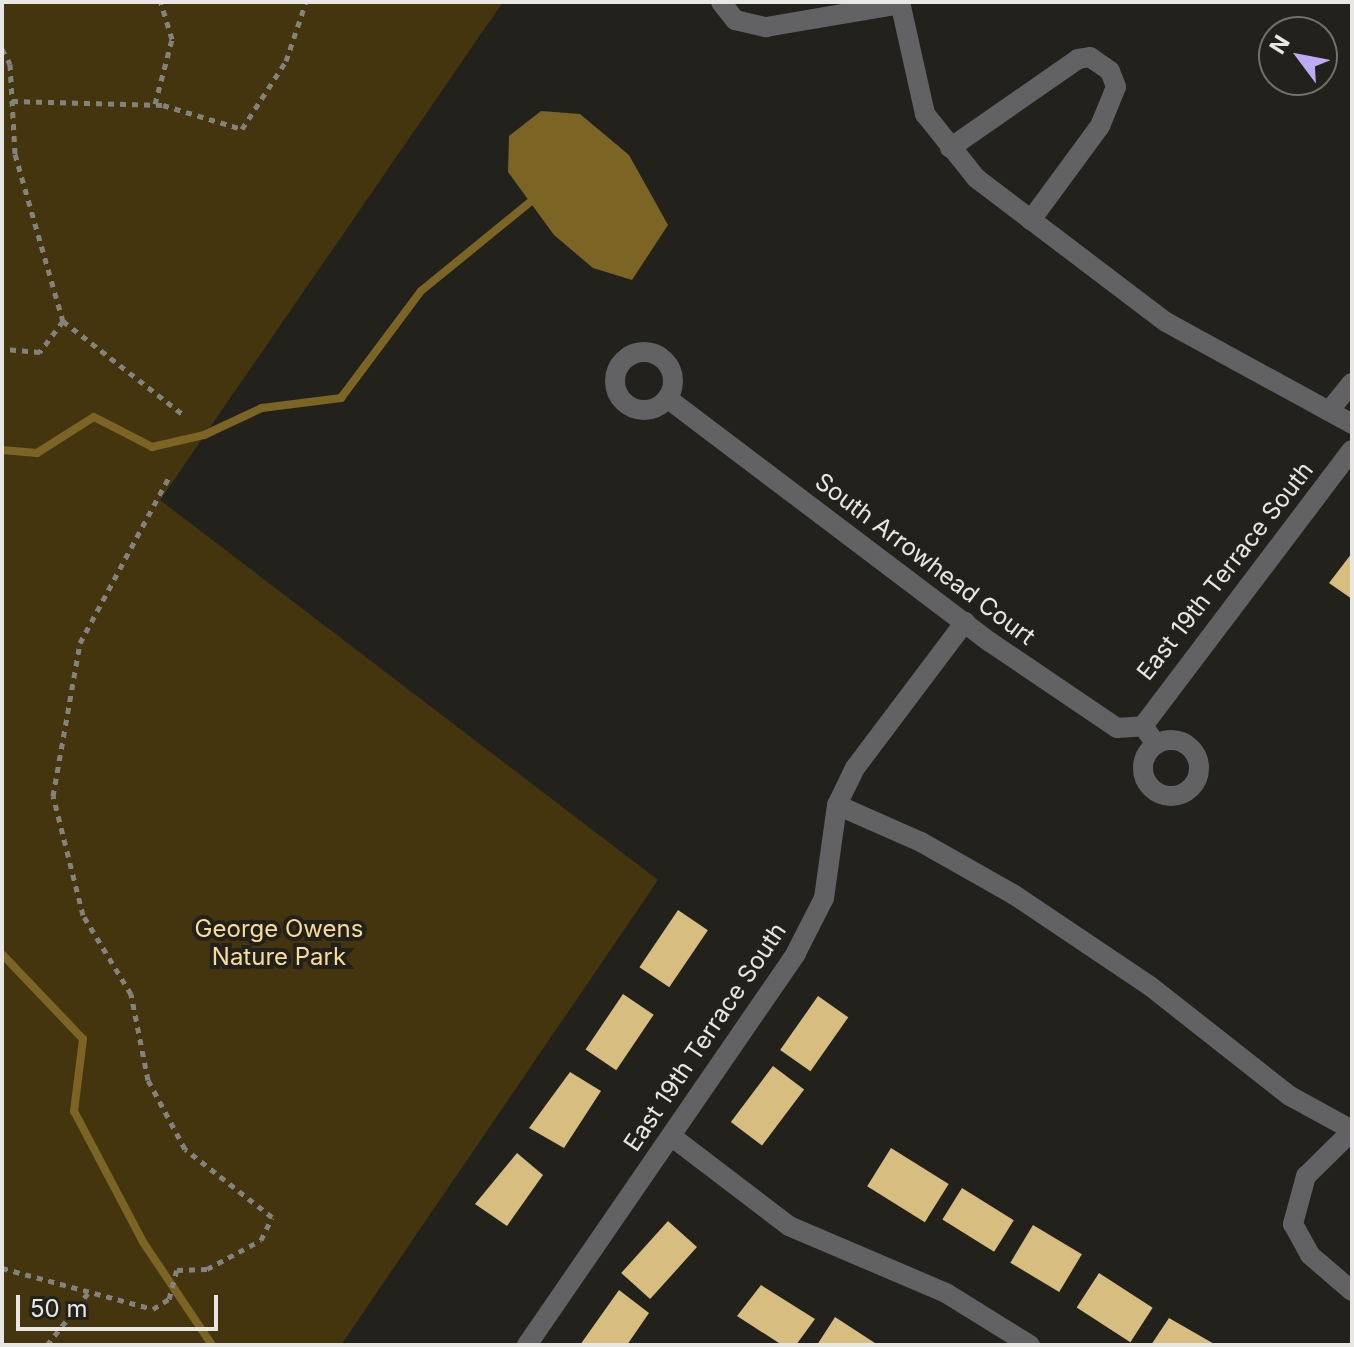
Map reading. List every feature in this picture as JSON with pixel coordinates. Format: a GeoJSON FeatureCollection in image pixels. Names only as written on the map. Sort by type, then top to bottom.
{"type":"FeatureCollection","features":[{"type":"Feature","properties":{"kind":"street"},"geometry":{"type":"LineString","coordinates":[[721,2],[735,20],[766,27],[900,3],[925,114],[950,148],[1031,220],[1166,322],[1352,424]]}},
{"type":"Feature","properties":{"kind":"street"},"geometry":{"type":"LineString","coordinates":[[950,148],[1078,59],[1090,57],[1110,71],[1116,87],[1100,126],[1031,220]]}},
{"type":"Feature","properties":{"kind":"street"},"geometry":{"type":"LineString","coordinates":[[1329,411],[1352,383]]}},
{"type":"Feature","properties":{"kind":"street","name":"South Arrowhead Court"},"geometry":{"type":"LineString","coordinates":[[667,398],[965,622],[1117,728],[1143,726]]}},
{"type":"Feature","properties":{"kind":"street","name":"East 19th Terrace South"},"geometry":{"type":"LineString","coordinates":[[1143,726],[1352,450]]}},
{"type":"Feature","properties":{"kind":"street","name":"East 19th Terrace South"},"geometry":{"type":"LineString","coordinates":[[527,1345],[796,953],[824,898],[837,805],[855,768],[965,622]]}},
{"type":"Feature","properties":{"kind":"street"},"geometry":{"type":"LineString","coordinates":[[1143,726],[1156,744]]}},
{"type":"Feature","properties":{"kind":"street"},"geometry":{"type":"LineString","coordinates":[[837,805],[921,842],[1013,894],[1150,986],[1290,1096],[1352,1130],[1306,1176],[1293,1224],[1310,1255],[1352,1291]]}},
{"type":"Feature","properties":{"kind":"street"},"geometry":{"type":"LineString","coordinates":[[671,1136],[789,1226],[946,1293],[1030,1345]]}},
{"type":"Feature","properties":{"kind":"path"},"geometry":{"type":"LineString","coordinates":[[155,104],[172,39],[161,2]]}},
{"type":"Feature","properties":{"kind":"path"},"geometry":{"type":"LineString","coordinates":[[12,101],[155,104],[242,129],[286,61],[306,2]]}},
{"type":"Feature","properties":{"kind":"path"},"geometry":{"type":"LineString","coordinates":[[2,49],[12,101],[15,154],[63,321],[185,416]]}},
{"type":"Feature","properties":{"kind":"path"},"geometry":{"type":"LineString","coordinates":[[2,349],[40,352],[63,321]]}},
{"type":"Feature","properties":{"kind":"path"},"geometry":{"type":"LineString","coordinates":[[2,1268],[153,1309],[169,1299],[177,1270],[207,1269],[261,1240],[272,1217],[185,1149],[148,1080],[131,994],[83,915],[53,796],[80,643],[169,477]]}},
{"type":"Feature","properties":{"kind":"path"},"geometry":{"type":"LineString","coordinates":[[47,1345],[88,1293]]}},
{"type":"Feature","properties":{"kind":"green space","name":"George Owens Nature Park"},"geometry":{"type":"Polygon","coordinates":[[[2,2],[503,2],[160,500],[658,880],[341,1345],[2,1345],[2,2]]]}},
{"type":"Feature","properties":{"kind":"shaded area"},"geometry":{"type":"Polygon","coordinates":[[[541,111],[580,114],[629,155],[668,225],[632,280],[593,268],[554,235],[508,172],[509,136],[541,111]]]}},
{"type":"Feature","properties":{"kind":"building"},"geometry":{"type":"Polygon","coordinates":[[[1352,553],[1352,599],[1329,583],[1352,553]]]}},
{"type":"Feature","properties":{"kind":"building"},"geometry":{"type":"Polygon","coordinates":[[[678,910],[708,930],[669,987],[639,967],[678,910]]]}},
{"type":"Feature","properties":{"kind":"building"},"geometry":{"type":"Polygon","coordinates":[[[623,994],[654,1015],[616,1070],[586,1050],[623,994]]]}},
{"type":"Feature","properties":{"kind":"building"},"geometry":{"type":"Polygon","coordinates":[[[818,996],[848,1017],[810,1071],[780,1050],[818,996]]]}},
{"type":"Feature","properties":{"kind":"building"},"geometry":{"type":"Polygon","coordinates":[[[773,1066],[804,1089],[762,1145],[731,1122],[773,1066]]]}},
{"type":"Feature","properties":{"kind":"building"},"geometry":{"type":"Polygon","coordinates":[[[570,1072],[601,1091],[564,1148],[529,1128],[570,1072]]]}},
{"type":"Feature","properties":{"kind":"building"},"geometry":{"type":"Polygon","coordinates":[[[891,1148],[949,1184],[925,1222],[867,1186],[891,1148]]]}},
{"type":"Feature","properties":{"kind":"building"},"geometry":{"type":"Polygon","coordinates":[[[517,1153],[543,1175],[507,1226],[475,1204],[517,1153]]]}},
{"type":"Feature","properties":{"kind":"building"},"geometry":{"type":"Polygon","coordinates":[[[962,1188],[1014,1220],[994,1252],[942,1219],[962,1188]]]}},
{"type":"Feature","properties":{"kind":"building"},"geometry":{"type":"Polygon","coordinates":[[[668,1221],[697,1247],[650,1299],[621,1273],[668,1221]]]}},
{"type":"Feature","properties":{"kind":"building"},"geometry":{"type":"Polygon","coordinates":[[[1033,1225],[1082,1254],[1059,1292],[1010,1263],[1033,1225]]]}},
{"type":"Feature","properties":{"kind":"building"},"geometry":{"type":"Polygon","coordinates":[[[1099,1273],[1153,1308],[1130,1342],[1077,1307],[1099,1273]]]}},
{"type":"Feature","properties":{"kind":"building"},"geometry":{"type":"Polygon","coordinates":[[[761,1285],[815,1319],[796,1345],[782,1345],[737,1316],[761,1285]]]}},
{"type":"Feature","properties":{"kind":"building"},"geometry":{"type":"Polygon","coordinates":[[[619,1290],[649,1313],[627,1345],[580,1345],[619,1290]]]}},
{"type":"Feature","properties":{"kind":"building"},"geometry":{"type":"Polygon","coordinates":[[[835,1317],[878,1345],[817,1345],[835,1317]]]}},
{"type":"Feature","properties":{"kind":"building"},"geometry":{"type":"Polygon","coordinates":[[[1169,1318],[1216,1345],[1151,1345],[1169,1318]]]}},
{"type":"Feature","properties":{"kind":"waterway"},"geometry":{"type":"LineString","coordinates":[[2,450],[37,453],[94,417],[152,447],[204,435],[262,408],[341,398],[421,291],[530,202]]}},
{"type":"Feature","properties":{"kind":"waterway"},"geometry":{"type":"LineString","coordinates":[[2,954],[83,1039],[74,1111],[143,1242],[212,1345]]}}]}
